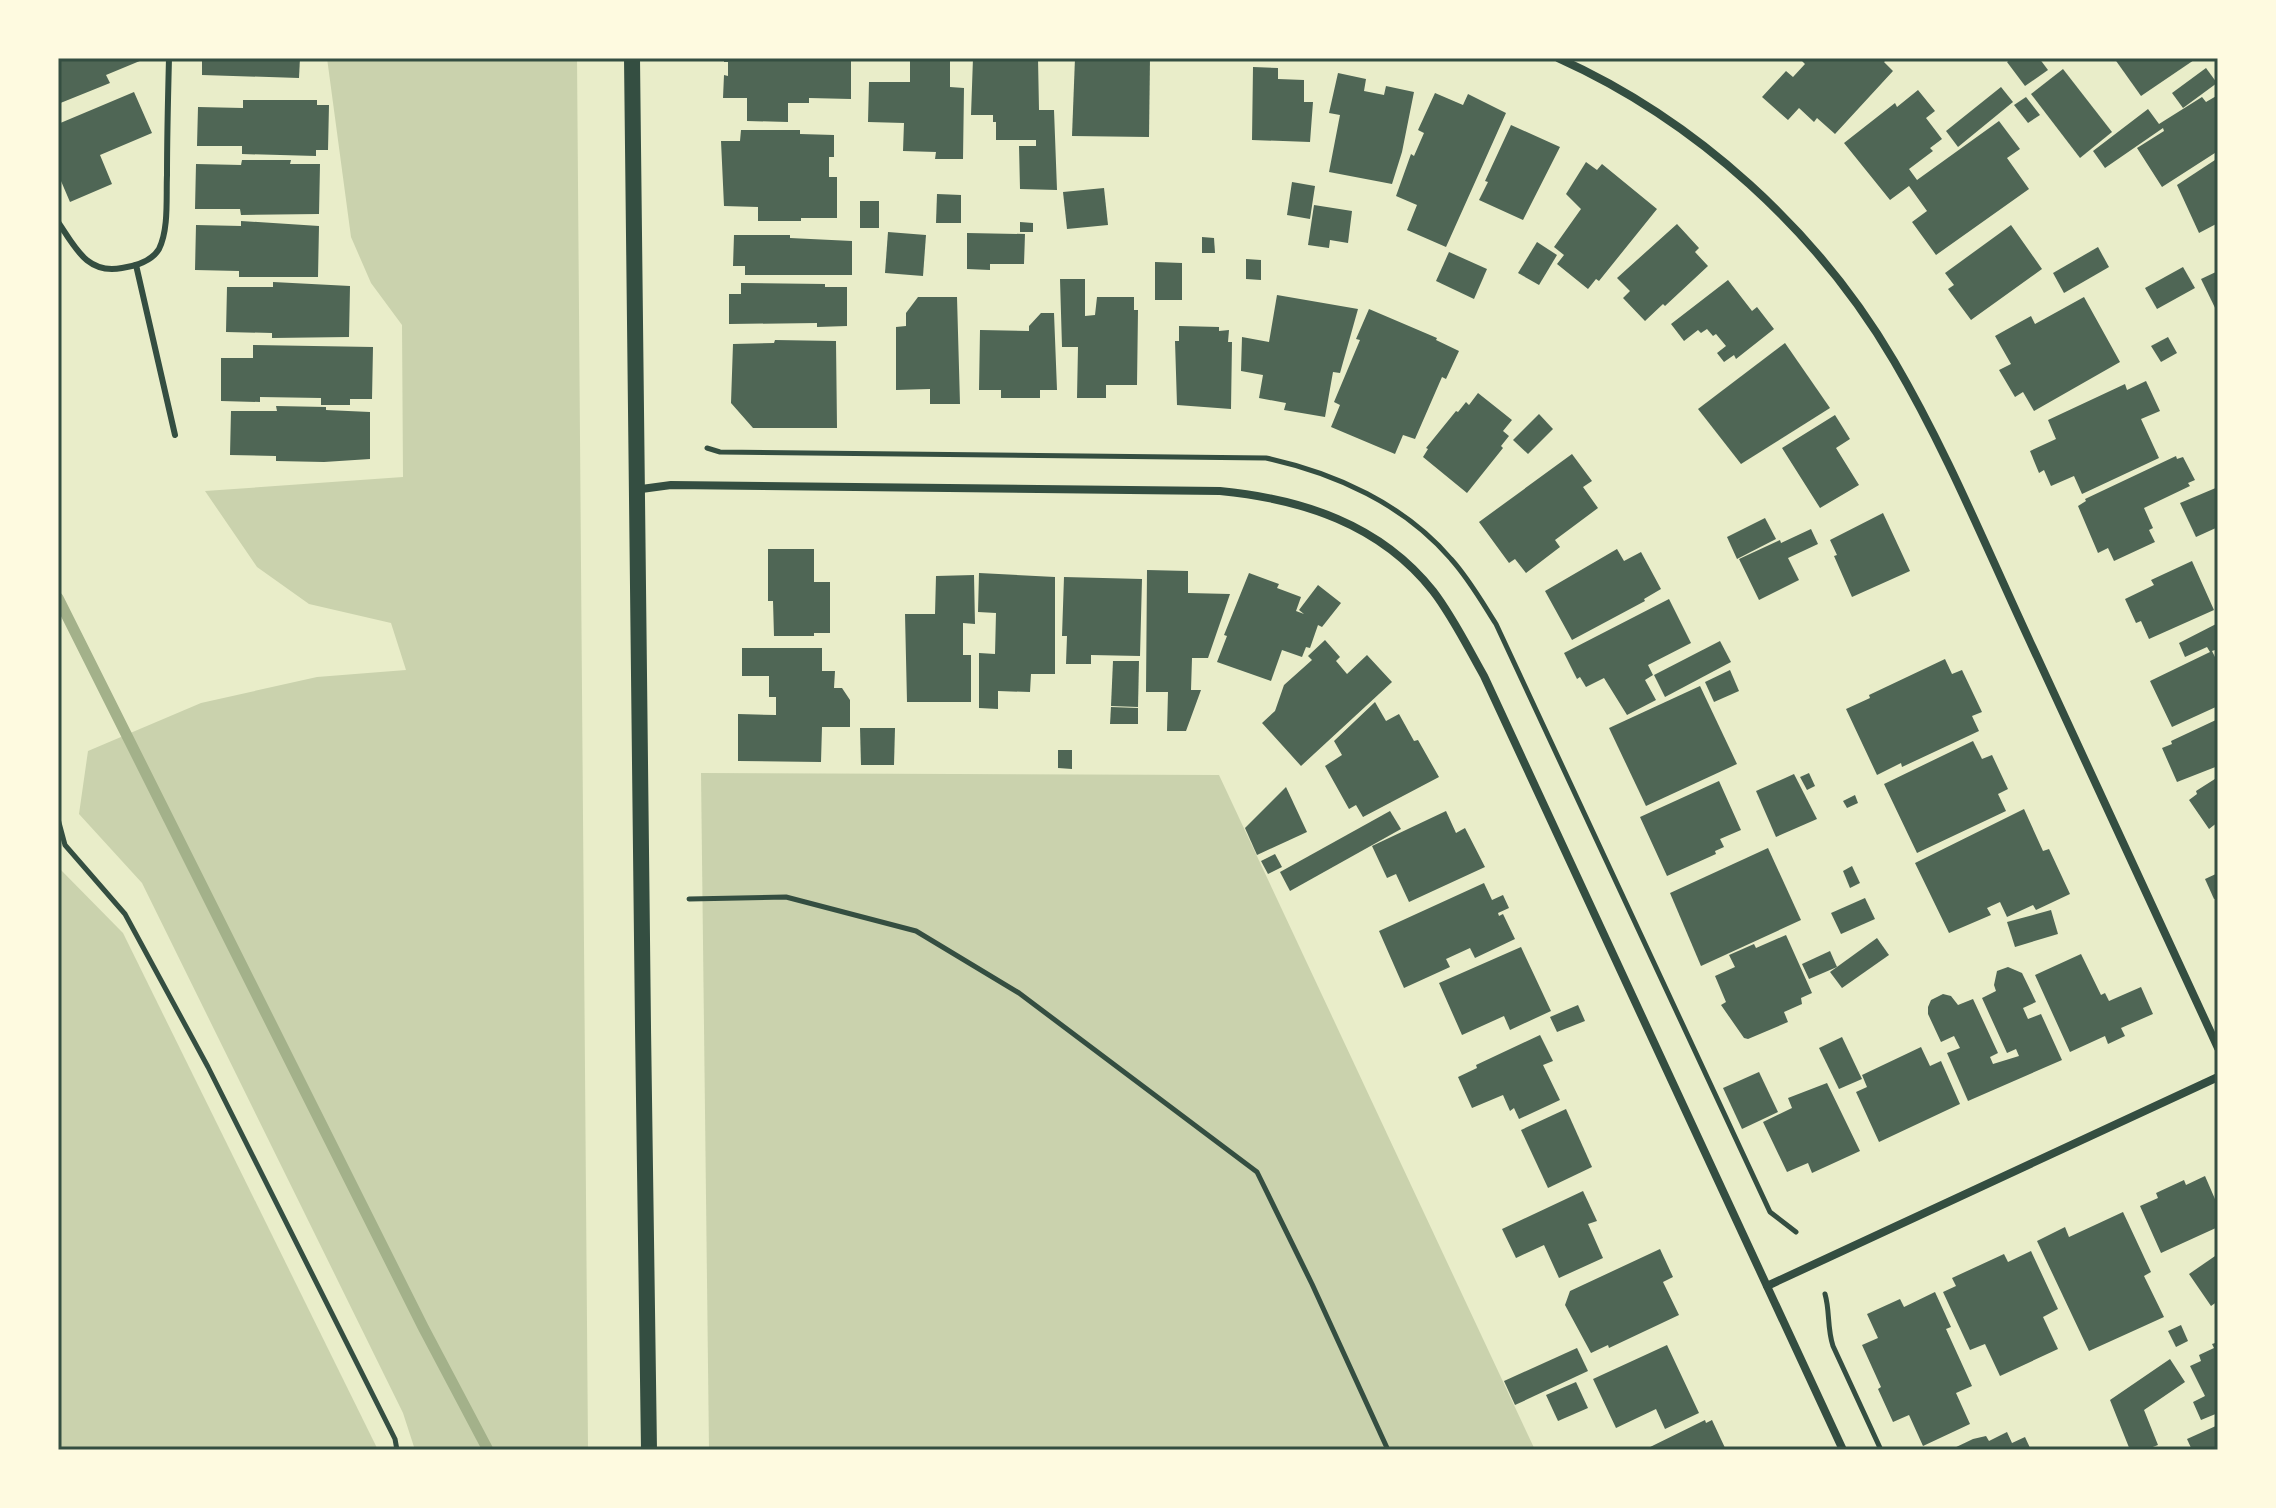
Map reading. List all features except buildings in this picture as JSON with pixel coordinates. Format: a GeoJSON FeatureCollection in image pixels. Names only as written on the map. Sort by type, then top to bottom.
{"type":"FeatureCollection","features":[{"type":"Feature","properties":{"kind":"main road"},"geometry":{"type":"LineString","coordinates":[[632,58],[634,491],[649,1450]]}},
{"type":"Feature","properties":{"kind":"street"},"geometry":{"type":"LineString","coordinates":[[1558,58],[1630,95],[1703,146],[1799,233],[1851,295],[1893,359],[1950,468],[2218,1048]]}},
{"type":"Feature","properties":{"kind":"street"},"geometry":{"type":"LineString","coordinates":[[634,491],[671,485],[1220,491],[1265,495],[1308,506],[1351,524],[1392,551],[1432,591],[1484,676],[1843,1450]]}},
{"type":"Feature","properties":{"kind":"street"},"geometry":{"type":"LineString","coordinates":[[1767,1286],[2218,1077]]}},
{"type":"Feature","properties":{"kind":"lane"},"geometry":{"type":"LineString","coordinates":[[58,222],[83,260],[90,265],[118,269],[153,257],[162,240],[166,204],[169,58]]}},
{"type":"Feature","properties":{"kind":"lane"},"geometry":{"type":"LineString","coordinates":[[136,265],[175,435]]}},
{"type":"Feature","properties":{"kind":"path"},"geometry":{"type":"LineString","coordinates":[[707,448],[720,452],[1266,458],[1320,472],[1391,507],[1416,525],[1451,558],[1496,624],[1770,1212],[1796,1232]]}},
{"type":"Feature","properties":{"kind":"path"},"geometry":{"type":"LineString","coordinates":[[58,819],[65,845],[125,914],[208,1067],[395,1439],[397,1450]]}},
{"type":"Feature","properties":{"kind":"path"},"geometry":{"type":"LineString","coordinates":[[689,899],[786,897],[916,931],[1019,993],[1257,1172],[1388,1450]]}},
{"type":"Feature","properties":{"kind":"path"},"geometry":{"type":"LineString","coordinates":[[1825,1294],[1829,1306],[1828,1331],[1833,1346],[1881,1450]]}},
{"type":"Feature","properties":{"kind":"green space"},"geometry":{"type":"Polygon","coordinates":[[[327,58],[577,58],[588,1450],[415,1450],[403,1413],[142,883],[79,814],[88,751],[201,703],[317,677],[406,670],[391,623],[309,604],[257,567],[205,491],[403,477],[402,325],[371,283],[351,237],[327,58]]]}},
{"type":"Feature","properties":{"kind":"green space"},"geometry":{"type":"Polygon","coordinates":[[[701,773],[1219,775],[1535,1450],[709,1450],[701,773]]]}},
{"type":"Feature","properties":{"kind":"green space"},"geometry":{"type":"Polygon","coordinates":[[[58,867],[123,933],[378,1450],[58,1450],[58,867]]]}},
{"type":"Feature","properties":{"kind":"waterway"},"geometry":{"type":"LineString","coordinates":[[58,598],[423,1327],[488,1450]]}}]}
